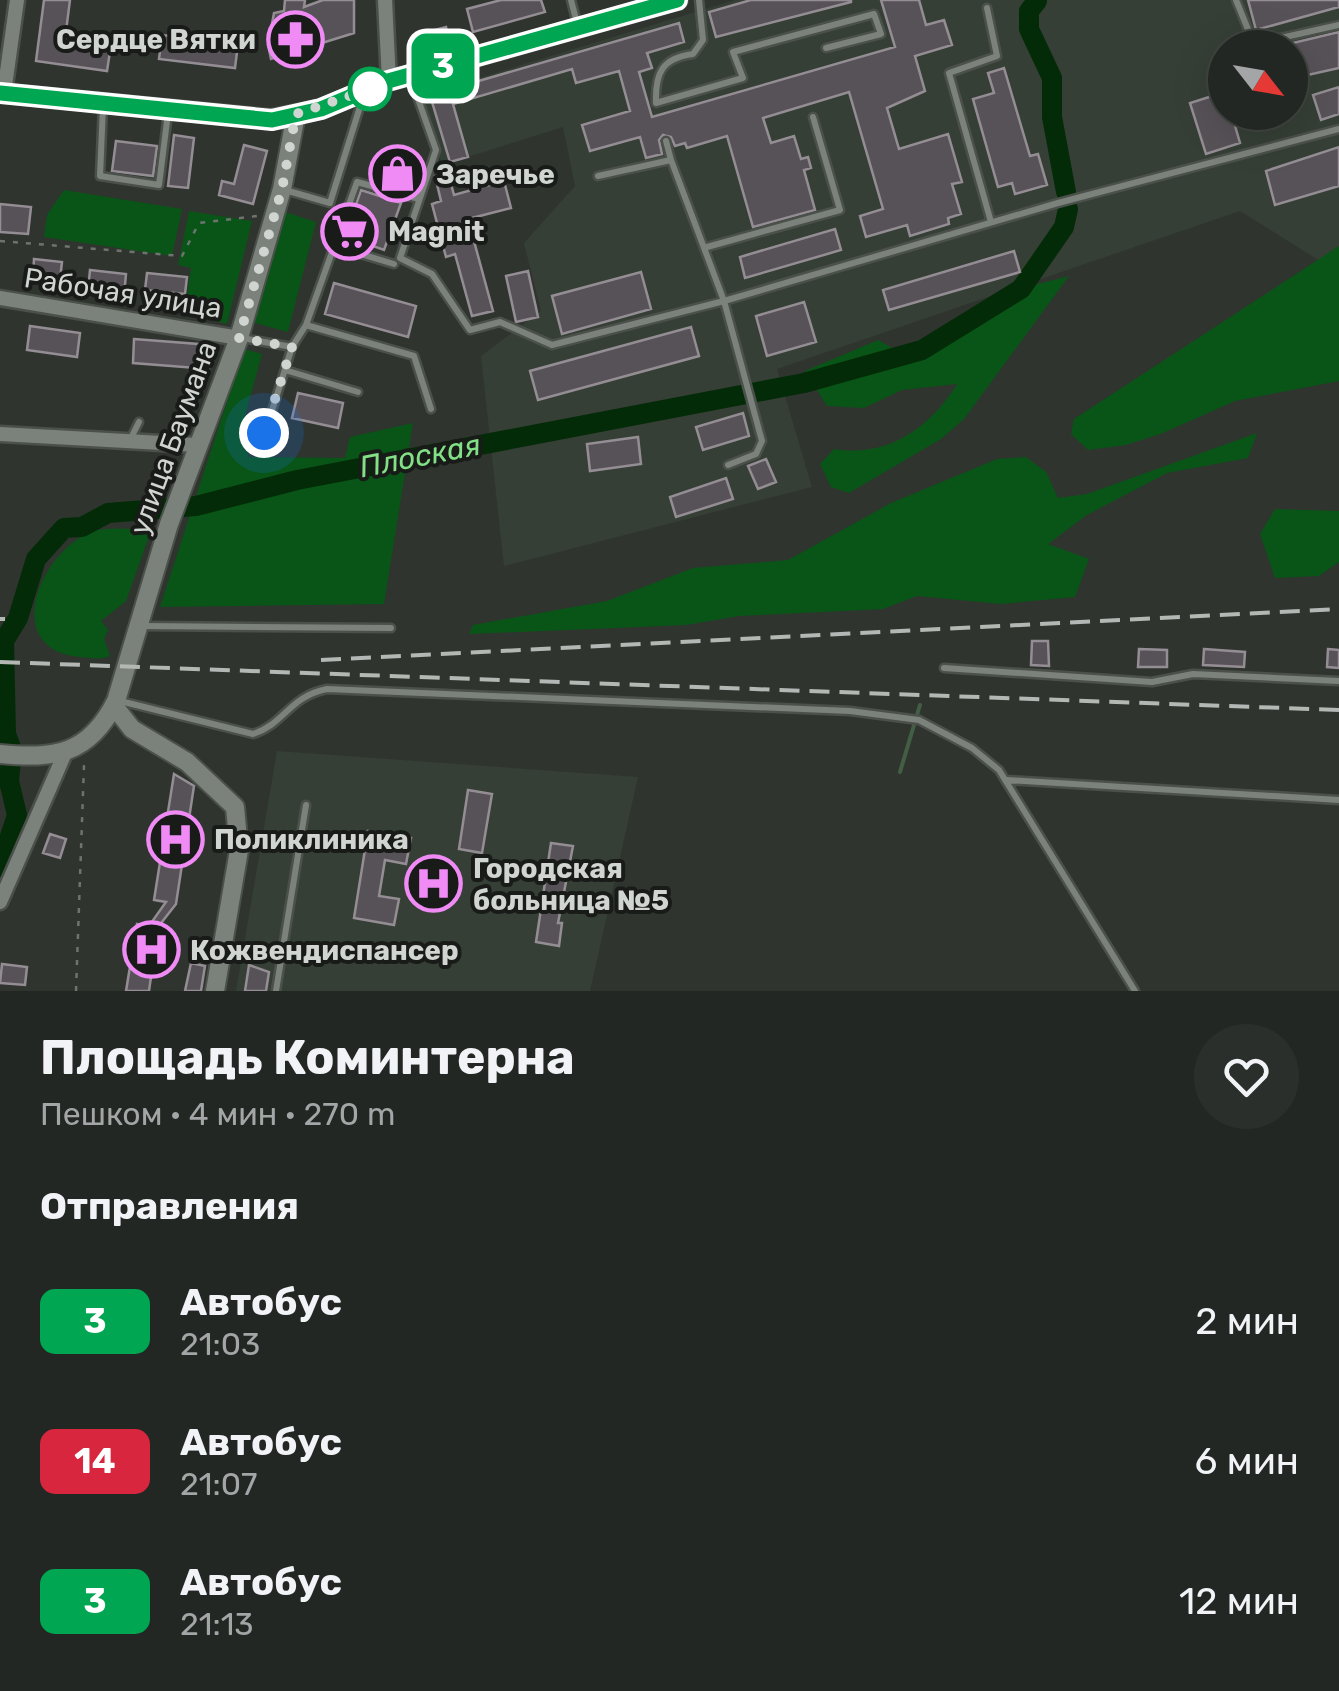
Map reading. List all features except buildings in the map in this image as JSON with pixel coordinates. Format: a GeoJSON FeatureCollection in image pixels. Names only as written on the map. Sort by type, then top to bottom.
{"type":"FeatureCollection","features":[{"type":"Feature","properties":{"kind":"main road"},"geometry":{"type":"LineString","coordinates":[[2,93],[272,120],[388,81],[678,0]]}},
{"type":"Feature","properties":{"kind":"main road"},"geometry":{"type":"LineString","coordinates":[[282,189],[296,114]]}},
{"type":"Feature","properties":{"kind":"main road","name":"улица Баумана"},"geometry":{"type":"LineString","coordinates":[[115,703],[178,495],[239,338],[282,189]]}},
{"type":"Feature","properties":{"kind":"main road"},"geometry":{"type":"LineString","coordinates":[[2,755],[66,753],[100,726],[115,703],[132,730],[188,762],[235,807],[238,850],[215,991]]}},
{"type":"Feature","properties":{"kind":"street"},"geometry":{"type":"LineString","coordinates":[[2,93],[17,0]]}},
{"type":"Feature","properties":{"kind":"street"},"geometry":{"type":"LineString","coordinates":[[385,0],[388,81]]}},
{"type":"Feature","properties":{"kind":"street","name":"Рабочая улица"},"geometry":{"type":"LineString","coordinates":[[0,298],[239,338]]}},
{"type":"Feature","properties":{"kind":"street"},"geometry":{"type":"LineString","coordinates":[[0,434],[197,446]]}},
{"type":"Feature","properties":{"kind":"street"},"geometry":{"type":"LineString","coordinates":[[0,902],[66,753]]}},
{"type":"Feature","properties":{"kind":"lane"},"geometry":{"type":"LineString","coordinates":[[570,0],[578,28]]}},
{"type":"Feature","properties":{"kind":"lane"},"geometry":{"type":"LineString","coordinates":[[660,115],[655,80],[660,68],[674,56],[693,54],[703,40],[699,0]]}},
{"type":"Feature","properties":{"kind":"lane"},"geometry":{"type":"LineString","coordinates":[[1236,0],[1254,44],[1339,26]]}},
{"type":"Feature","properties":{"kind":"lane"},"geometry":{"type":"LineString","coordinates":[[987,8],[997,56],[949,73],[990,222]]}},
{"type":"Feature","properties":{"kind":"lane"},"geometry":{"type":"LineString","coordinates":[[656,103],[744,78],[733,52],[874,14],[881,34],[826,48]]}},
{"type":"Feature","properties":{"kind":"lane"},"geometry":{"type":"LineString","coordinates":[[409,76],[436,150],[400,258],[432,274],[470,330],[500,322],[552,346],[724,301],[990,222],[1339,129]]}},
{"type":"Feature","properties":{"kind":"lane"},"geometry":{"type":"LineString","coordinates":[[282,189],[330,203],[365,91]]}},
{"type":"Feature","properties":{"kind":"lane"},"geometry":{"type":"LineString","coordinates":[[103,103],[100,176],[159,185],[168,112]]}},
{"type":"Feature","properties":{"kind":"lane"},"geometry":{"type":"LineString","coordinates":[[707,247],[840,210],[814,118]]}},
{"type":"Feature","properties":{"kind":"lane"},"geometry":{"type":"LineString","coordinates":[[666,141],[707,247],[761,433],[760,451],[728,466]]}},
{"type":"Feature","properties":{"kind":"lane"},"geometry":{"type":"LineString","coordinates":[[598,176],[671,160]]}},
{"type":"Feature","properties":{"kind":"lane"},"geometry":{"type":"LineString","coordinates":[[264,433],[292,347],[306,325],[356,182],[420,199]]}},
{"type":"Feature","properties":{"kind":"lane"},"geometry":{"type":"LineString","coordinates":[[334,246],[394,264]]}},
{"type":"Feature","properties":{"kind":"lane"},"geometry":{"type":"LineString","coordinates":[[306,325],[414,356],[432,409]]}},
{"type":"Feature","properties":{"kind":"lane"},"geometry":{"type":"LineString","coordinates":[[239,338],[292,347]]}},
{"type":"Feature","properties":{"kind":"lane"},"geometry":{"type":"LineString","coordinates":[[285,370],[358,392]]}},
{"type":"Feature","properties":{"kind":"lane"},"geometry":{"type":"LineString","coordinates":[[130,440],[138,422]]}},
{"type":"Feature","properties":{"kind":"lane"},"geometry":{"type":"LineString","coordinates":[[138,625],[391,628]]}},
{"type":"Feature","properties":{"kind":"lane"},"geometry":{"type":"LineString","coordinates":[[944,668],[1152,682],[1194,674],[1339,681]]}},
{"type":"Feature","properties":{"kind":"lane"},"geometry":{"type":"LineString","coordinates":[[115,703],[253,734],[266,729],[304,694],[327,689],[870,712],[926,723],[972,748],[1007,780],[1134,991]]}},
{"type":"Feature","properties":{"kind":"lane"},"geometry":{"type":"LineString","coordinates":[[1007,780],[1339,800]]}},
{"type":"Feature","properties":{"kind":"lane"},"geometry":{"type":"LineString","coordinates":[[276,991],[306,805]]}},
{"type":"Feature","properties":{"kind":"path"},"geometry":{"type":"LineString","coordinates":[[0,241],[182,256],[199,222],[275,214]]}},
{"type":"Feature","properties":{"kind":"path"},"geometry":{"type":"LineString","coordinates":[[76,991],[84,766]]}},
{"type":"Feature","properties":{"kind":"shaded area"},"geometry":{"type":"Polygon","coordinates":[[[735,0],[1339,0],[1339,273],[1240,211],[777,369],[812,487],[504,566],[481,356],[541,311],[524,243],[575,186],[563,127],[442,165],[423,95],[735,0]]]}},
{"type":"Feature","properties":{"kind":"shaded area","name":"Городская больница №5"},"geometry":{"type":"Polygon","coordinates":[[[277,751],[638,777],[590,991],[236,991],[277,751]]]}},
{"type":"Feature","properties":{"kind":"green space"},"geometry":{"type":"Polygon","coordinates":[[[64,190],[182,209],[172,256],[44,237],[47,215],[64,190]]]}},
{"type":"Feature","properties":{"kind":"green space"},"geometry":{"type":"Polygon","coordinates":[[[189,211],[252,221],[227,324],[184,313],[191,268],[178,265],[189,211]]]}},
{"type":"Feature","properties":{"kind":"green space"},"geometry":{"type":"Polygon","coordinates":[[[285,212],[316,222],[288,332],[251,322],[285,212]]]}},
{"type":"Feature","properties":{"kind":"green space"},"geometry":{"type":"Polygon","coordinates":[[[1339,246],[1339,381],[1235,401],[1126,445],[1088,450],[1071,434],[1074,419],[1339,246]]]}},
{"type":"Feature","properties":{"kind":"green space"},"geometry":{"type":"Polygon","coordinates":[[[1069,276],[964,419],[941,439],[849,493],[831,487],[820,464],[834,449],[872,449],[905,436],[934,414],[957,384],[902,390],[864,408],[827,406],[805,371],[878,340],[894,349],[921,344],[999,294],[1069,276]]]}},
{"type":"Feature","properties":{"kind":"green space"},"geometry":{"type":"Polygon","coordinates":[[[244,349],[262,354],[241,431],[249,457],[345,458],[350,437],[413,423],[384,604],[160,607],[244,349]]]}},
{"type":"Feature","properties":{"kind":"green space"},"geometry":{"type":"Polygon","coordinates":[[[1257,433],[1248,458],[1167,473],[1087,515],[1048,544],[1089,559],[1075,597],[1001,604],[917,596],[883,609],[739,616],[686,625],[469,634],[473,625],[607,601],[693,568],[788,560],[891,503],[997,459],[1026,457],[1046,472],[1058,498],[1087,494],[1257,433]]]}},
{"type":"Feature","properties":{"kind":"green space"},"geometry":{"type":"Polygon","coordinates":[[[1275,509],[1339,511],[1339,562],[1319,576],[1275,578],[1260,534],[1275,509]]]}},
{"type":"Feature","properties":{"kind":"green space"},"geometry":{"type":"Polygon","coordinates":[[[152,528],[126,601],[101,621],[108,630],[104,639],[110,656],[80,657],[56,650],[41,637],[35,620],[36,600],[43,579],[72,543],[98,530],[152,528]]]}},
{"type":"Feature","properties":{"kind":"waterway","name":"Плоская"},"geometry":{"type":"LineString","coordinates":[[1037,1],[1029,11],[1029,29],[1052,78],[1052,117],[1066,192]]}},
{"type":"Feature","properties":{"kind":"waterway","name":"Плоская"},"geometry":{"type":"LineString","coordinates":[[0,867],[17,815],[9,781],[12,750],[6,734],[4,641],[18,618],[36,559],[64,528],[82,527],[108,513],[196,506],[297,480],[804,383],[922,350],[1021,289],[1064,227],[1068,209]]}},
{"type":"Feature","properties":{"kind":"waterway"},"geometry":{"type":"LineString","coordinates":[[917,715],[920,705]]}},
{"type":"Feature","properties":{"kind":"waterway"},"geometry":{"type":"LineString","coordinates":[[900,772],[914,725]]}},
{"type":"Feature","properties":{"kind":"railway"},"geometry":{"type":"LineString","coordinates":[[321,660],[1339,609]]}},
{"type":"Feature","properties":{"kind":"railway"},"geometry":{"type":"LineString","coordinates":[[0,619],[5,619]]}},
{"type":"Feature","properties":{"kind":"railway"},"geometry":{"type":"LineString","coordinates":[[0,662],[1339,710]]}},
{"type":"Feature","properties":{"kind":"bus line","name":"3"},"geometry":{"type":"LineString","coordinates":[[0,93],[272,120],[321,109],[388,81],[677,0]]}},
{"type":"Feature","properties":{"kind":"place","name":"Сердце Вятки"},"geometry":{"type":"Point","coordinates":[295,39]}},
{"type":"Feature","properties":{"kind":"place","name":"Заречье"},"geometry":{"type":"Point","coordinates":[397,174]}},
{"type":"Feature","properties":{"kind":"place","name":"Magnit"},"geometry":{"type":"Point","coordinates":[349,231]}},
{"type":"Feature","properties":{"kind":"place","name":"Поликлиника"},"geometry":{"type":"Point","coordinates":[175,839]}},
{"type":"Feature","properties":{"kind":"place","name":"Городская больница №5"},"geometry":{"type":"Point","coordinates":[434,884]}},
{"type":"Feature","properties":{"kind":"place","name":"Кожвендиспансер"},"geometry":{"type":"Point","coordinates":[151,950]}},
{"type":"Feature","properties":{"kind":"route"},"geometry":{"type":"LineString","coordinates":[[264,433],[292,347],[239,338],[282,189],[296,114],[321,109],[370,89]]}}]}
